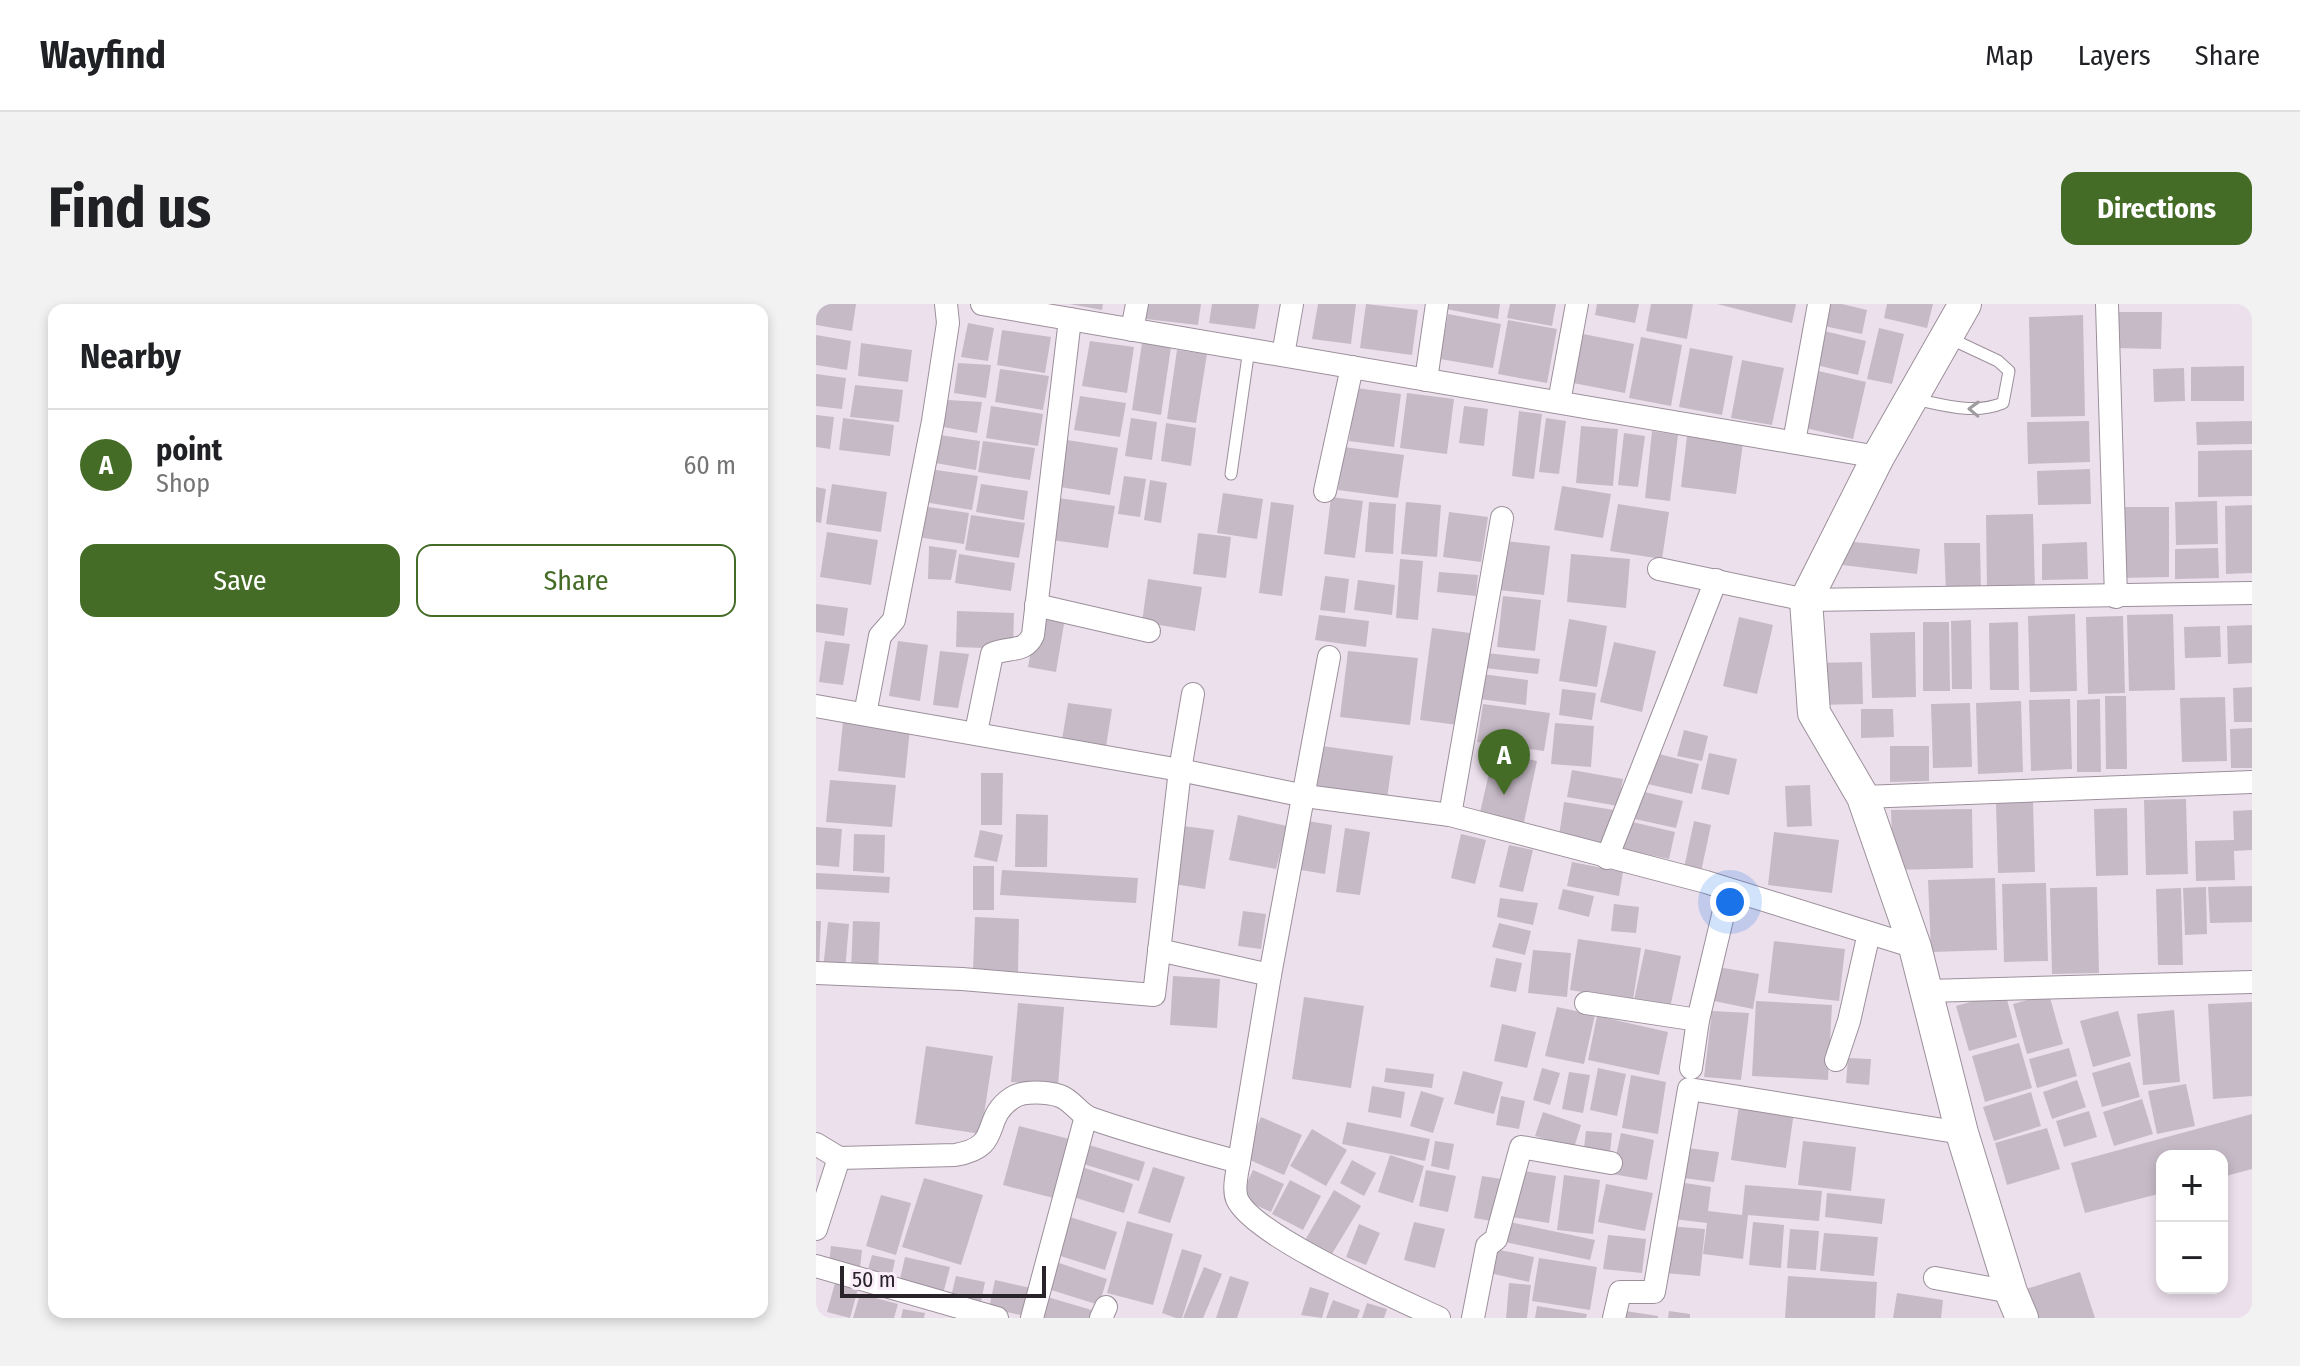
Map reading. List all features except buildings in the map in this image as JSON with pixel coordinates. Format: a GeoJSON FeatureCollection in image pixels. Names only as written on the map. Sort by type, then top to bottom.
{"type":"FeatureCollection","features":[{"type":"Feature","properties":{"kind":"main road"},"geometry":{"type":"LineString","coordinates":[[1965,304],[1878,457],[1806,600],[1814,713],[1863,797],[1915,947],[1962,1133],[2016,1305]]}},
{"type":"Feature","properties":{"kind":"street"},"geometry":{"type":"LineString","coordinates":[[865,714],[880,636],[894,620],[912,533],[948,323],[946,304]]}},
{"type":"Feature","properties":{"kind":"street"},"geometry":{"type":"LineString","coordinates":[[982,304],[1878,457]]}},
{"type":"Feature","properties":{"kind":"street"},"geometry":{"type":"LineString","coordinates":[[1132,330],[1137,304]]}},
{"type":"Feature","properties":{"kind":"street"},"geometry":{"type":"LineString","coordinates":[[1283,355],[1292,304]]}},
{"type":"Feature","properties":{"kind":"street"},"geometry":{"type":"LineString","coordinates":[[1426,380],[1437,304]]}},
{"type":"Feature","properties":{"kind":"street"},"geometry":{"type":"LineString","coordinates":[[1559,402],[1577,304]]}},
{"type":"Feature","properties":{"kind":"street"},"geometry":{"type":"LineString","coordinates":[[1794,442],[1819,304]]}},
{"type":"Feature","properties":{"kind":"street"},"geometry":{"type":"LineString","coordinates":[[2107,304],[2116,597]]}},
{"type":"Feature","properties":{"kind":"street"},"geometry":{"type":"LineString","coordinates":[[976,732],[989,660],[997,651],[1020,649],[1030,642],[1070,319]]}},
{"type":"Feature","properties":{"kind":"street"},"geometry":{"type":"LineString","coordinates":[[1325,491],[1352,367]]}},
{"type":"Feature","properties":{"kind":"street"},"geometry":{"type":"LineString","coordinates":[[1450,815],[1502,518]]}},
{"type":"Feature","properties":{"kind":"street"},"geometry":{"type":"LineString","coordinates":[[1659,569],[1806,600],[2252,593]]}},
{"type":"Feature","properties":{"kind":"street"},"geometry":{"type":"LineString","coordinates":[[1607,858],[1716,580]]}},
{"type":"Feature","properties":{"kind":"street"},"geometry":{"type":"LineString","coordinates":[[1036,605],[1149,631]]}},
{"type":"Feature","properties":{"kind":"street"},"geometry":{"type":"LineString","coordinates":[[1329,657],[1270,975],[1239,1162],[1237,1199],[1267,1228],[1317,1260],[1439,1318]]}},
{"type":"Feature","properties":{"kind":"street"},"geometry":{"type":"LineString","coordinates":[[816,973],[962,979],[1154,995],[1180,770],[1193,694]]}},
{"type":"Feature","properties":{"kind":"street"},"geometry":{"type":"LineString","coordinates":[[816,706],[976,732],[1305,796],[1450,815],[1729,890],[1915,947]]}},
{"type":"Feature","properties":{"kind":"street"},"geometry":{"type":"LineString","coordinates":[[1863,797],[2252,782]]}},
{"type":"Feature","properties":{"kind":"street"},"geometry":{"type":"LineString","coordinates":[[1691,1068],[1698,1020],[1729,890]]}},
{"type":"Feature","properties":{"kind":"street"},"geometry":{"type":"LineString","coordinates":[[1836,1060],[1849,1021],[1869,933]]}},
{"type":"Feature","properties":{"kind":"street"},"geometry":{"type":"LineString","coordinates":[[1159,950],[1270,975]]}},
{"type":"Feature","properties":{"kind":"street"},"geometry":{"type":"LineString","coordinates":[[1928,991],[2252,982]]}},
{"type":"Feature","properties":{"kind":"street"},"geometry":{"type":"LineString","coordinates":[[1586,1003],[1698,1020]]}},
{"type":"Feature","properties":{"kind":"street"},"geometry":{"type":"LineString","coordinates":[[1614,1318],[1620,1292],[1654,1292],[1689,1089],[1962,1133]]}},
{"type":"Feature","properties":{"kind":"street"},"geometry":{"type":"LineString","coordinates":[[816,1144],[839,1158],[972,1152],[981,1148],[996,1116],[1012,1097],[1030,1093],[1062,1096],[1086,1116],[1239,1162]]}},
{"type":"Feature","properties":{"kind":"street"},"geometry":{"type":"LineString","coordinates":[[1032,1318],[1086,1116]]}},
{"type":"Feature","properties":{"kind":"street"},"geometry":{"type":"LineString","coordinates":[[1473,1318],[1487,1246],[1496,1239],[1521,1147],[1611,1163]]}},
{"type":"Feature","properties":{"kind":"street"},"geometry":{"type":"LineString","coordinates":[[816,1229],[839,1158]]}},
{"type":"Feature","properties":{"kind":"street"},"geometry":{"type":"LineString","coordinates":[[816,1266],[997,1318]]}},
{"type":"Feature","properties":{"kind":"street"},"geometry":{"type":"LineString","coordinates":[[1935,1278],[2016,1305]]}},
{"type":"Feature","properties":{"kind":"lane"},"geometry":{"type":"LineString","coordinates":[[1911,399],[1965,409],[1988,409],[2003,403],[2009,371],[1998,361],[1947,336]]}},
{"type":"Feature","properties":{"kind":"lane"},"geometry":{"type":"LineString","coordinates":[[1231,474],[1249,349]]}},
{"type":"Feature","properties":{"kind":"place","name":"point"},"geometry":{"type":"Point","coordinates":[1504,795]}}]}
